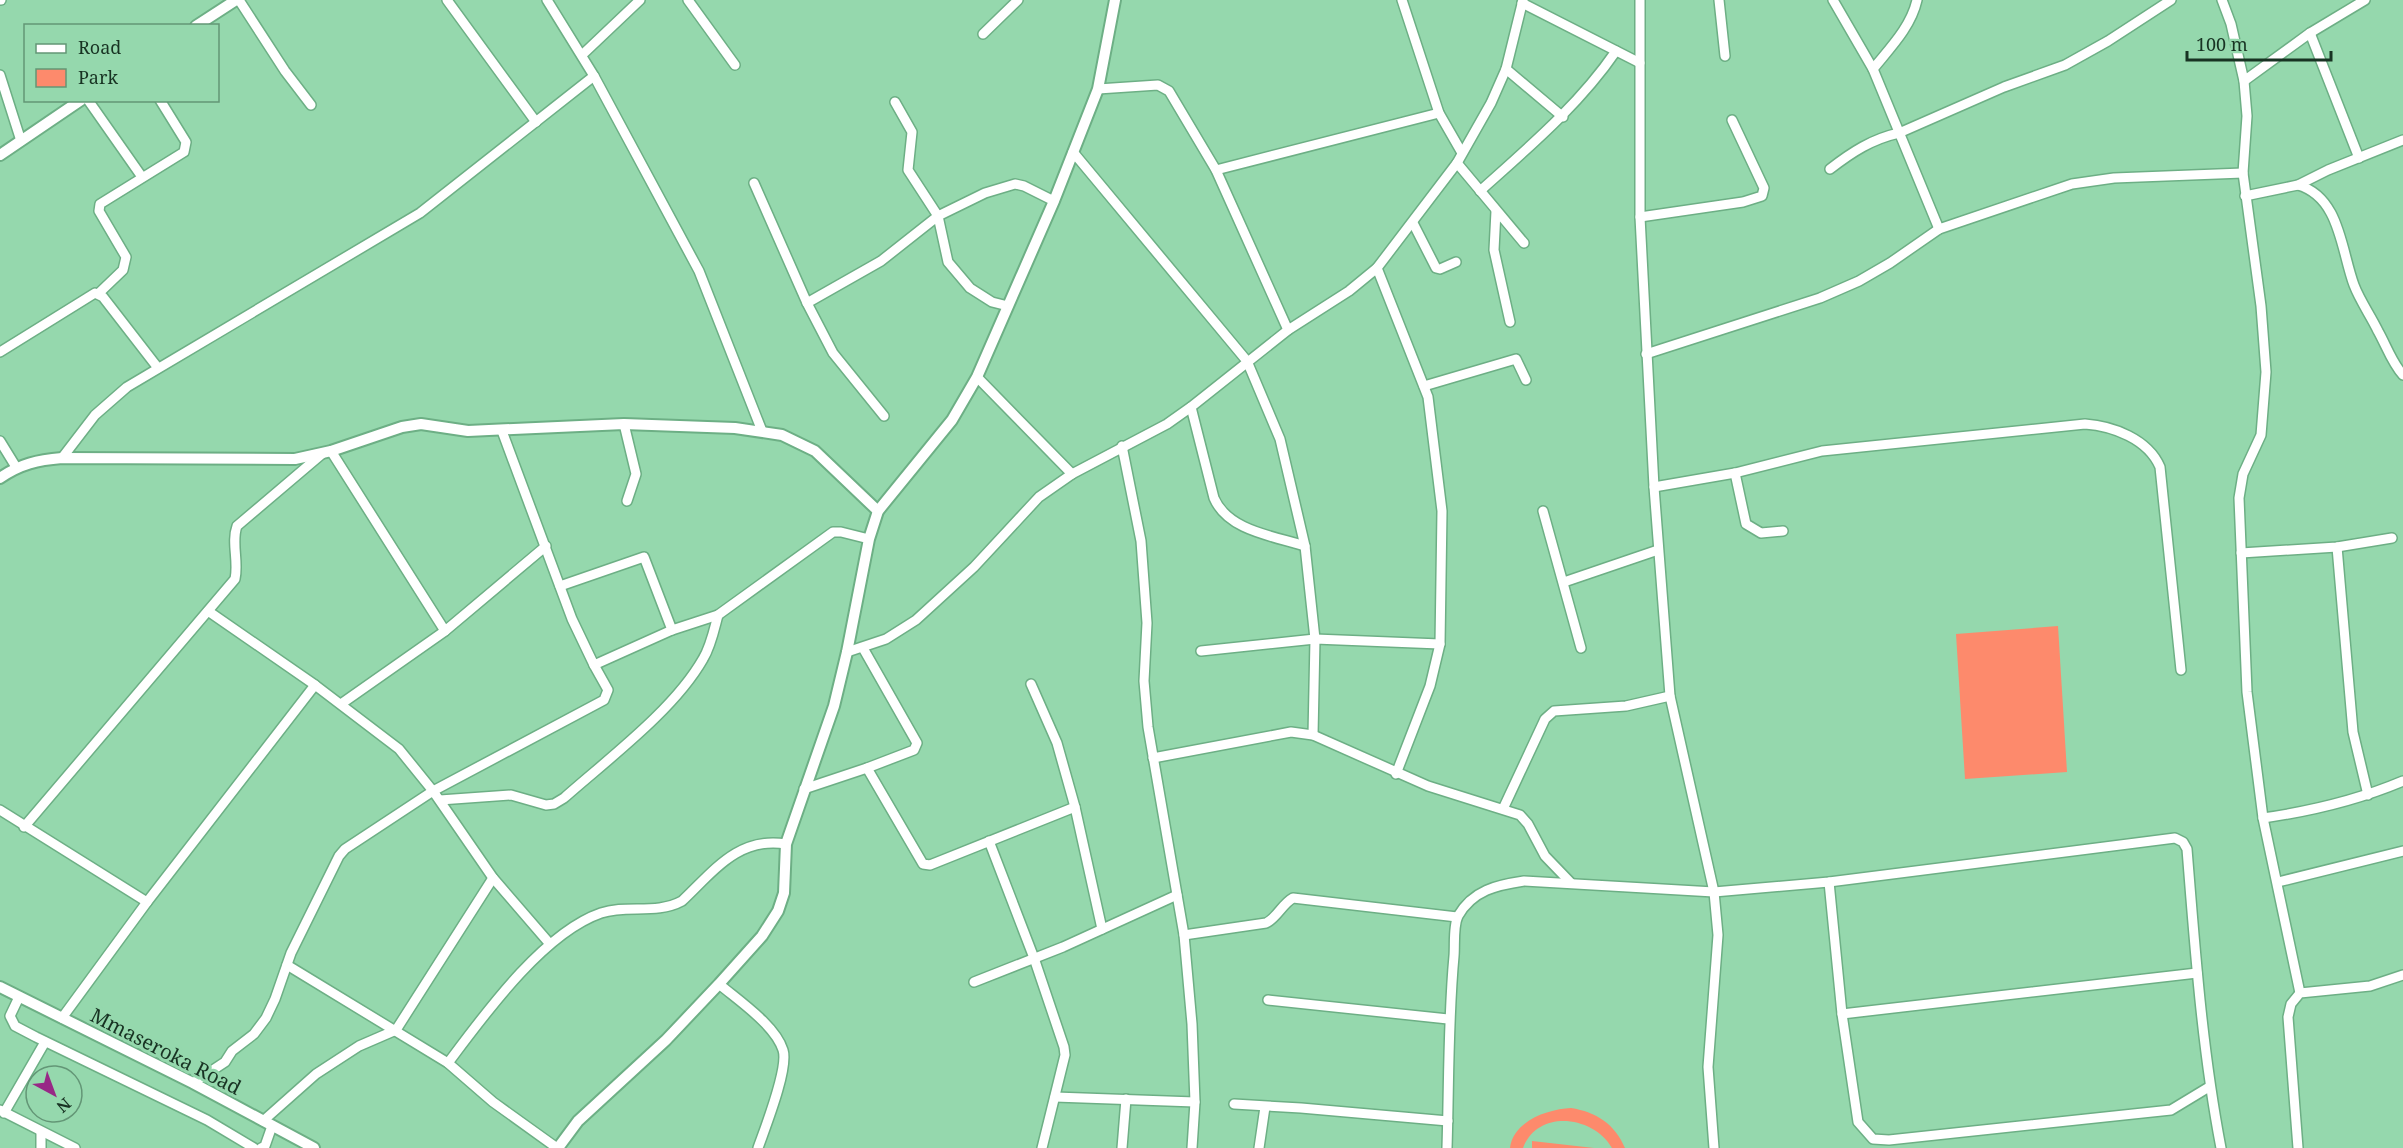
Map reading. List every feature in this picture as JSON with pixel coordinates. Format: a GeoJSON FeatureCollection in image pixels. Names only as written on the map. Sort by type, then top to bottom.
{"type":"FeatureCollection","features":[{"type":"Feature","properties":{"kind":"street"},"geometry":{"type":"LineString","coordinates":[[199,24],[238,0],[285,71],[311,105]]}},
{"type":"Feature","properties":{"kind":"street"},"geometry":{"type":"LineString","coordinates":[[447,0],[536,122]]}},
{"type":"Feature","properties":{"kind":"street"},"geometry":{"type":"LineString","coordinates":[[547,0],[594,76],[699,272],[762,431]]}},
{"type":"Feature","properties":{"kind":"street"},"geometry":{"type":"LineString","coordinates":[[582,55],[640,0]]}},
{"type":"Feature","properties":{"kind":"street"},"geometry":{"type":"LineString","coordinates":[[688,0],[735,65]]}},
{"type":"Feature","properties":{"kind":"street"},"geometry":{"type":"LineString","coordinates":[[983,34],[1018,0]]}},
{"type":"Feature","properties":{"kind":"street"},"geometry":{"type":"LineString","coordinates":[[287,965],[448,1063],[493,1102],[557,1148],[578,1121],[666,1040],[762,936],[778,911],[784,893],[786,844],[834,705],[848,652],[870,539],[878,511],[952,420],[977,377],[1054,201],[1098,89],[1115,0]]}},
{"type":"Feature","properties":{"kind":"street"},"geometry":{"type":"LineString","coordinates":[[1402,0],[1439,113],[1462,153]]}},
{"type":"Feature","properties":{"kind":"street"},"geometry":{"type":"LineString","coordinates":[[1640,0],[1640,217],[1654,487],[1670,696],[1714,892],[1718,935],[1708,1067],[1714,1148]]}},
{"type":"Feature","properties":{"kind":"street"},"geometry":{"type":"LineString","coordinates":[[1719,0],[1725,56]]}},
{"type":"Feature","properties":{"kind":"street"},"geometry":{"type":"LineString","coordinates":[[1833,0],[1873,69],[1939,229]]}},
{"type":"Feature","properties":{"kind":"street"},"geometry":{"type":"LineString","coordinates":[[1873,69],[1905,30],[1915,10],[1917,0]]}},
{"type":"Feature","properties":{"kind":"street"},"geometry":{"type":"LineString","coordinates":[[1830,169],[1866,143],[1881,136],[1899,133],[2004,87],[2065,65],[2108,41],[2171,0]]}},
{"type":"Feature","properties":{"kind":"street"},"geometry":{"type":"LineString","coordinates":[[2222,0],[2231,24],[2244,81],[2247,116],[2243,173],[2266,372],[2261,435],[2243,474],[2239,498],[2247,692],[2263,818],[2300,993]]}},
{"type":"Feature","properties":{"kind":"street"},"geometry":{"type":"LineString","coordinates":[[2244,81],[2310,33],[2365,0]]}},
{"type":"Feature","properties":{"kind":"street"},"geometry":{"type":"LineString","coordinates":[[848,652],[886,639],[916,620],[974,567],[1040,497],[1072,474],[1167,424],[1288,330],[1349,291],[1377,268],[1457,163],[1491,103],[1506,69],[1522,2],[1640,63]]}},
{"type":"Feature","properties":{"kind":"street"},"geometry":{"type":"LineString","coordinates":[[2310,33],[2359,158]]}},
{"type":"Feature","properties":{"kind":"street"},"geometry":{"type":"LineString","coordinates":[[1480,190],[1563,117],[1601,73],[1616,51]]}},
{"type":"Feature","properties":{"kind":"street"},"geometry":{"type":"LineString","coordinates":[[1506,69],[1563,117]]}},
{"type":"Feature","properties":{"kind":"street"},"geometry":{"type":"LineString","coordinates":[[0,75],[21,141]]}},
{"type":"Feature","properties":{"kind":"street"},"geometry":{"type":"LineString","coordinates":[[62,458],[95,415],[110,401],[158,368],[420,213],[594,76]]}},
{"type":"Feature","properties":{"kind":"street"},"geometry":{"type":"LineString","coordinates":[[1098,89],[1158,85],[1164,87],[1178,104],[1216,170],[1288,330]]}},
{"type":"Feature","properties":{"kind":"street"},"geometry":{"type":"LineString","coordinates":[[0,155],[78,102]]}},
{"type":"Feature","properties":{"kind":"street"},"geometry":{"type":"LineString","coordinates":[[89,102],[142,177]]}},
{"type":"Feature","properties":{"kind":"street"},"geometry":{"type":"LineString","coordinates":[[0,352],[92,294],[98,294],[123,270],[126,257],[99,211],[99,206],[184,152],[187,147],[161,102]]}},
{"type":"Feature","properties":{"kind":"street"},"geometry":{"type":"LineString","coordinates":[[895,102],[912,132],[908,170],[938,216],[948,262],[970,288],[992,302],[1008,306]]}},
{"type":"Feature","properties":{"kind":"street"},"geometry":{"type":"LineString","coordinates":[[1216,170],[1439,113]]}},
{"type":"Feature","properties":{"kind":"street"},"geometry":{"type":"LineString","coordinates":[[1640,217],[1743,202],[1762,196],[1764,188],[1732,120]]}},
{"type":"Feature","properties":{"kind":"street"},"geometry":{"type":"LineString","coordinates":[[2245,196],[2298,185],[2403,140]]}},
{"type":"Feature","properties":{"kind":"street"},"geometry":{"type":"LineString","coordinates":[[1073,152],[1247,361],[1280,439],[1305,546],[1315,639],[1313,735]]}},
{"type":"Feature","properties":{"kind":"street"},"geometry":{"type":"LineString","coordinates":[[1457,163],[1524,243]]}},
{"type":"Feature","properties":{"kind":"street"},"geometry":{"type":"LineString","coordinates":[[1646,354],[1820,298],[1858,281],[1939,229],[2072,184],[2114,178],[2243,173]]}},
{"type":"Feature","properties":{"kind":"street"},"geometry":{"type":"LineString","coordinates":[[754,183],[807,303],[833,353],[884,416]]}},
{"type":"Feature","properties":{"kind":"street"},"geometry":{"type":"LineString","coordinates":[[807,303],[881,261],[938,216],[985,193],[1014,184],[1024,186],[1054,201]]}},
{"type":"Feature","properties":{"kind":"street"},"geometry":{"type":"LineString","coordinates":[[2298,185],[2311,189],[2331,213],[2344,248],[2354,286],[2402,374]]}},
{"type":"Feature","properties":{"kind":"street"},"geometry":{"type":"LineString","coordinates":[[1496,211],[1494,250],[1510,322]]}},
{"type":"Feature","properties":{"kind":"street"},"geometry":{"type":"LineString","coordinates":[[1413,223],[1436,268],[1440,269],[1456,262]]}},
{"type":"Feature","properties":{"kind":"street"},"geometry":{"type":"LineString","coordinates":[[1377,268],[1428,397],[1442,511],[1440,644],[1430,686],[1396,774]]}},
{"type":"Feature","properties":{"kind":"street"},"geometry":{"type":"LineString","coordinates":[[98,294],[158,368]]}},
{"type":"Feature","properties":{"kind":"street"},"geometry":{"type":"LineString","coordinates":[[1424,386],[1516,359],[1520,363],[1526,380]]}},
{"type":"Feature","properties":{"kind":"street"},"geometry":{"type":"LineString","coordinates":[[977,377],[1072,474]]}},
{"type":"Feature","properties":{"kind":"street"},"geometry":{"type":"LineString","coordinates":[[1191,407],[1219,510],[1227,518],[1247,528],[1305,546]]}},
{"type":"Feature","properties":{"kind":"street"},"geometry":{"type":"LineString","coordinates":[[0,478],[16,467],[62,458],[295,459],[327,452],[402,427],[421,424],[455,430],[502,431],[624,424],[762,431],[782,435],[815,451],[878,511]]}},
{"type":"Feature","properties":{"kind":"street"},"geometry":{"type":"LineString","coordinates":[[624,424],[636,474],[627,501]]}},
{"type":"Feature","properties":{"kind":"street"},"geometry":{"type":"LineString","coordinates":[[1654,487],[1735,472],[1822,451],[2085,424],[2104,425],[2146,448],[2160,467],[2181,670]]}},
{"type":"Feature","properties":{"kind":"street"},"geometry":{"type":"LineString","coordinates":[[193,1083],[225,1062],[232,1052],[260,1028],[275,999],[300,933],[339,856],[345,849],[433,791],[604,700],[608,690],[572,619],[502,431]]}},
{"type":"Feature","properties":{"kind":"street"},"geometry":{"type":"LineString","coordinates":[[0,441],[16,467]]}},
{"type":"Feature","properties":{"kind":"street"},"geometry":{"type":"LineString","coordinates":[[1122,446],[1141,541],[1147,623],[1144,681],[1153,758],[1184,935],[1192,1024],[1195,1102],[1192,1148]]}},
{"type":"Feature","properties":{"kind":"street"},"geometry":{"type":"LineString","coordinates":[[24,827],[235,579],[237,526],[327,452]]}},
{"type":"Feature","properties":{"kind":"street"},"geometry":{"type":"LineString","coordinates":[[327,452],[445,630]]}},
{"type":"Feature","properties":{"kind":"street"},"geometry":{"type":"LineString","coordinates":[[1735,472],[1746,524],[1761,533],[1783,531]]}},
{"type":"Feature","properties":{"kind":"street"},"geometry":{"type":"LineString","coordinates":[[1543,511],[1581,648]]}},
{"type":"Feature","properties":{"kind":"street"},"geometry":{"type":"LineString","coordinates":[[594,665],[672,630],[718,615],[833,532],[870,539]]}},
{"type":"Feature","properties":{"kind":"street"},"geometry":{"type":"LineString","coordinates":[[2241,553],[2337,547],[2392,538]]}},
{"type":"Feature","properties":{"kind":"street"},"geometry":{"type":"LineString","coordinates":[[341,704],[445,630],[546,546]]}},
{"type":"Feature","properties":{"kind":"street"},"geometry":{"type":"LineString","coordinates":[[2337,547],[2353,732],[2368,795]]}},
{"type":"Feature","properties":{"kind":"street"},"geometry":{"type":"LineString","coordinates":[[1564,582],[1658,550]]}},
{"type":"Feature","properties":{"kind":"street"},"geometry":{"type":"LineString","coordinates":[[560,586],[644,556],[672,630]]}},
{"type":"Feature","properties":{"kind":"street"},"geometry":{"type":"LineString","coordinates":[[208,611],[315,685],[399,749],[440,800],[493,878],[550,944]]}},
{"type":"Feature","properties":{"kind":"street"},"geometry":{"type":"LineString","coordinates":[[440,800],[511,795],[546,805],[554,804],[564,798],[654,719],[685,684],[703,659],[718,615]]}},
{"type":"Feature","properties":{"kind":"street"},"geometry":{"type":"LineString","coordinates":[[1201,651],[1315,639],[1440,644]]}},
{"type":"Feature","properties":{"kind":"street"},"geometry":{"type":"LineString","coordinates":[[804,789],[914,750],[917,745],[863,648]]}},
{"type":"Feature","properties":{"kind":"street"},"geometry":{"type":"LineString","coordinates":[[1030,684],[1057,743],[1075,807],[1102,929]]}},
{"type":"Feature","properties":{"kind":"street"},"geometry":{"type":"LineString","coordinates":[[62,1018],[147,902],[315,685]]}},
{"type":"Feature","properties":{"kind":"street"},"geometry":{"type":"LineString","coordinates":[[1503,809],[1545,719],[1554,711],[1626,706],[1670,696]]}},
{"type":"Feature","properties":{"kind":"street"},"geometry":{"type":"LineString","coordinates":[[1153,758],[1291,732],[1313,735],[1396,774],[1520,815],[1528,824],[1545,856],[1571,883]]}},
{"type":"Feature","properties":{"kind":"street"},"geometry":{"type":"LineString","coordinates":[[867,768],[923,864],[930,865],[1075,807]]}},
{"type":"Feature","properties":{"kind":"street"},"geometry":{"type":"LineString","coordinates":[[2263,818],[2311,811],[2368,795],[2403,781]]}},
{"type":"Feature","properties":{"kind":"street"},"geometry":{"type":"LineString","coordinates":[[0,811],[147,902]]}},
{"type":"Feature","properties":{"kind":"street"},"geometry":{"type":"LineString","coordinates":[[1447,1148],[1450,1041],[1448,1019],[1457,918],[1470,901],[1485,889],[1524,881],[1714,892],[1829,882],[2180,840],[2187,849],[2197,973],[2210,1088],[2221,1148]]}},
{"type":"Feature","properties":{"kind":"street"},"geometry":{"type":"LineString","coordinates":[[448,1063],[484,1014],[550,944],[590,916],[604,912],[672,906],[681,901],[730,856],[745,847],[773,842],[786,844]]}},
{"type":"Feature","properties":{"kind":"street"},"geometry":{"type":"LineString","coordinates":[[989,842],[1034,958],[1064,1047],[1065,1055],[1042,1148]]}},
{"type":"Feature","properties":{"kind":"street"},"geometry":{"type":"LineString","coordinates":[[2278,882],[2403,851]]}},
{"type":"Feature","properties":{"kind":"street"},"geometry":{"type":"LineString","coordinates":[[261,1148],[265,1146],[268,1124],[316,1074],[358,1046],[396,1030],[493,878]]}},
{"type":"Feature","properties":{"kind":"street"},"geometry":{"type":"LineString","coordinates":[[1829,882],[1842,1014],[1858,1122],[1873,1139],[1889,1140],[2171,1110],[2210,1088]]}},
{"type":"Feature","properties":{"kind":"street"},"geometry":{"type":"LineString","coordinates":[[974,982],[1177,895]]}},
{"type":"Feature","properties":{"kind":"street"},"geometry":{"type":"LineString","coordinates":[[1184,935],[1266,922],[1271,920],[1284,903],[1293,898],[1457,918]]}},
{"type":"Feature","properties":{"kind":"street"},"geometry":{"type":"LineString","coordinates":[[1842,1014],[2197,973]]}},
{"type":"Feature","properties":{"kind":"street"},"geometry":{"type":"LineString","coordinates":[[2298,1148],[2288,1017],[2291,1004],[2300,993],[2370,986],[2403,975]]}},
{"type":"Feature","properties":{"kind":"street"},"geometry":{"type":"LineString","coordinates":[[719,984],[771,1029],[784,1052],[783,1071],[758,1148]]}},
{"type":"Feature","properties":{"kind":"street","name":"Mmaseroka Road"},"geometry":{"type":"LineString","coordinates":[[0,987],[193,1083],[314,1148]]}},
{"type":"Feature","properties":{"kind":"street"},"geometry":{"type":"LineString","coordinates":[[19,997],[10,1019],[15,1026],[207,1120],[254,1148]]}},
{"type":"Feature","properties":{"kind":"street"},"geometry":{"type":"LineString","coordinates":[[1268,1000],[1448,1019]]}},
{"type":"Feature","properties":{"kind":"street"},"geometry":{"type":"LineString","coordinates":[[45,1042],[2,1111],[41,1133],[75,1148]]}},
{"type":"Feature","properties":{"kind":"street"},"geometry":{"type":"LineString","coordinates":[[1055,1096],[1195,1102]]}},
{"type":"Feature","properties":{"kind":"street"},"geometry":{"type":"LineString","coordinates":[[1122,1148],[1126,1099]]}},
{"type":"Feature","properties":{"kind":"street"},"geometry":{"type":"LineString","coordinates":[[1234,1104],[1448,1121]]}},
{"type":"Feature","properties":{"kind":"street"},"geometry":{"type":"LineString","coordinates":[[1258,1148],[1265,1107]]}},
{"type":"Feature","properties":{"kind":"street"},"geometry":{"type":"LineString","coordinates":[[41,1133],[41,1148]]}},
{"type":"Feature","properties":{"kind":"green space"},"geometry":{"type":"Polygon","coordinates":[[[2058,626],[2067,772],[1965,779],[1956,634],[2058,626]]]}},
{"type":"Feature","properties":{"kind":"green space"},"geometry":{"type":"Polygon","coordinates":[[[1571,1108],[1604,1120],[1616,1132],[1625,1148],[1612,1148],[1604,1137],[1593,1129],[1580,1123],[1566,1121],[1553,1122],[1541,1127],[1530,1135],[1523,1148],[1510,1148],[1518,1130],[1533,1118],[1552,1111],[1571,1108]]]}},
{"type":"Feature","properties":{"kind":"green space"},"geometry":{"type":"Polygon","coordinates":[[[1532,1141],[1594,1148],[1532,1148],[1532,1141]]]}}]}
